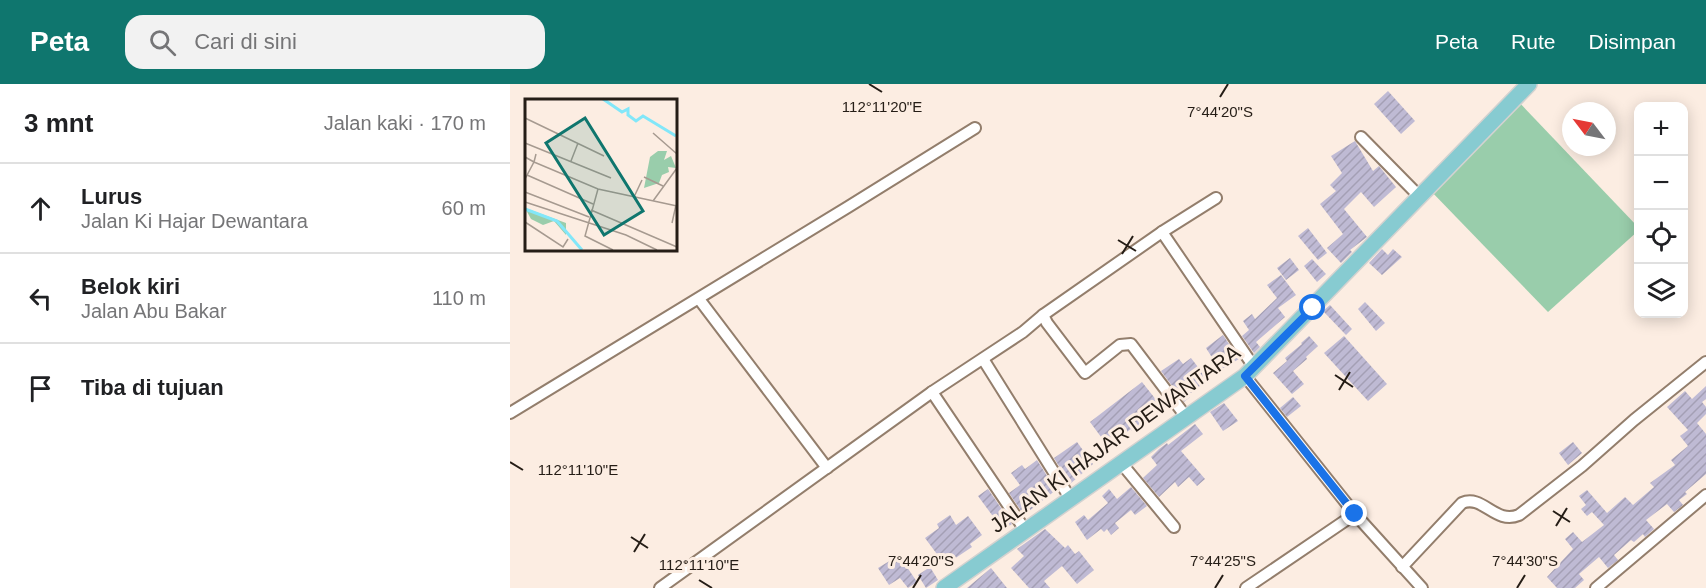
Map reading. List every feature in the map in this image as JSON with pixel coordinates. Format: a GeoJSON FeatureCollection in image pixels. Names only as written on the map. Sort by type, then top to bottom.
{"type":"FeatureCollection","features":[{"type":"Feature","properties":{"kind":"main road","name":"JALAN KI HAJAR DEWANTARA"},"geometry":{"type":"LineString","coordinates":[[944,588],[1250,372],[1525,85]]}},
{"type":"Feature","properties":{"kind":"street"},"geometry":{"type":"LineString","coordinates":[[510,413],[975,128]]}},
{"type":"Feature","properties":{"kind":"street"},"geometry":{"type":"LineString","coordinates":[[1361,137],[1419,196]]}},
{"type":"Feature","properties":{"kind":"street"},"geometry":{"type":"LineString","coordinates":[[660,588],[932,392],[983,359],[1162,232],[1216,198]]}},
{"type":"Feature","properties":{"kind":"street"},"geometry":{"type":"LineString","coordinates":[[1162,232],[1250,372],[1355,514],[1422,588]]}},
{"type":"Feature","properties":{"kind":"street"},"geometry":{"type":"LineString","coordinates":[[699,299],[827,468]]}},
{"type":"Feature","properties":{"kind":"street"},"geometry":{"type":"LineString","coordinates":[[1043,315],[1085,373],[1107,358],[1120,345],[1131,344],[1187,418]]}},
{"type":"Feature","properties":{"kind":"street"},"geometry":{"type":"LineString","coordinates":[[983,359],[1070,498]]}},
{"type":"Feature","properties":{"kind":"street"},"geometry":{"type":"LineString","coordinates":[[1402,567],[1462,503],[1468,500],[1475,501],[1501,516],[1509,518],[1519,515],[1706,363]]}},
{"type":"Feature","properties":{"kind":"street"},"geometry":{"type":"LineString","coordinates":[[932,392],[1025,530]]}},
{"type":"Feature","properties":{"kind":"street"},"geometry":{"type":"LineString","coordinates":[[1122,464],[1174,527]]}},
{"type":"Feature","properties":{"kind":"street"},"geometry":{"type":"LineString","coordinates":[[1596,588],[1706,495]]}},
{"type":"Feature","properties":{"kind":"street"},"geometry":{"type":"LineString","coordinates":[[1246,588],[1355,514]]}},
{"type":"Feature","properties":{"kind":"green space"},"geometry":{"type":"Polygon","coordinates":[[[1516,99],[1562,147],[1562,156],[1570,156],[1634,223],[1634,235],[1548,312],[1428,188],[1516,99]]]}},
{"type":"Feature","properties":{"kind":"building"},"geometry":{"type":"Polygon","coordinates":[[[1388,91],[1415,121],[1401,134],[1374,104],[1388,91]]]}},
{"type":"Feature","properties":{"kind":"building"},"geometry":{"type":"Polygon","coordinates":[[[1355,141],[1373,171],[1379,166],[1396,187],[1374,207],[1361,192],[1344,209],[1367,237],[1350,250],[1352,252],[1341,263],[1327,248],[1343,234],[1320,204],[1336,191],[1330,185],[1342,173],[1331,156],[1355,141]]]}},
{"type":"Feature","properties":{"kind":"building"},"geometry":{"type":"Polygon","coordinates":[[[1308,228],[1327,253],[1318,260],[1298,236],[1308,228]]]}},
{"type":"Feature","properties":{"kind":"building"},"geometry":{"type":"Polygon","coordinates":[[[1382,249],[1388,255],[1393,249],[1402,257],[1382,275],[1369,263],[1382,249]]]}},
{"type":"Feature","properties":{"kind":"building"},"geometry":{"type":"Polygon","coordinates":[[[1290,258],[1299,270],[1286,280],[1277,268],[1290,258]]]}},
{"type":"Feature","properties":{"kind":"building"},"geometry":{"type":"Polygon","coordinates":[[[1312,259],[1326,274],[1317,282],[1304,266],[1312,259]]]}},
{"type":"Feature","properties":{"kind":"building"},"geometry":{"type":"Polygon","coordinates":[[[1281,275],[1296,295],[1278,308],[1285,317],[1256,342],[1260,347],[1254,353],[1242,336],[1249,330],[1243,321],[1252,314],[1255,319],[1277,298],[1267,285],[1281,275]]]}},
{"type":"Feature","properties":{"kind":"building"},"geometry":{"type":"Polygon","coordinates":[[[1365,302],[1385,323],[1376,331],[1358,309],[1365,302]]]}},
{"type":"Feature","properties":{"kind":"building"},"geometry":{"type":"Polygon","coordinates":[[[1330,305],[1352,329],[1346,335],[1323,311],[1330,305]]]}},
{"type":"Feature","properties":{"kind":"building"},"geometry":{"type":"Polygon","coordinates":[[[1223,335],[1239,359],[1220,370],[1206,348],[1223,335]]]}},
{"type":"Feature","properties":{"kind":"building"},"geometry":{"type":"Polygon","coordinates":[[[1309,336],[1318,346],[1293,371],[1304,384],[1292,394],[1273,373],[1287,361],[1285,358],[1309,336]]]}},
{"type":"Feature","properties":{"kind":"building"},"geometry":{"type":"Polygon","coordinates":[[[1344,336],[1387,384],[1368,401],[1324,353],[1344,336]]]}},
{"type":"Feature","properties":{"kind":"building"},"geometry":{"type":"Polygon","coordinates":[[[1191,358],[1208,380],[1188,395],[1190,397],[1184,402],[1161,371],[1179,359],[1183,364],[1191,358]]]}},
{"type":"Feature","properties":{"kind":"building"},"geometry":{"type":"Polygon","coordinates":[[[1142,382],[1161,406],[1142,420],[1144,423],[1132,431],[1131,429],[1112,442],[1109,438],[1104,441],[1090,422],[1142,382]]]}},
{"type":"Feature","properties":{"kind":"building"},"geometry":{"type":"Polygon","coordinates":[[[1706,386],[1706,399],[1702,402],[1706,407],[1706,414],[1697,423],[1706,434],[1706,474],[1685,492],[1687,494],[1679,500],[1683,505],[1674,512],[1667,504],[1646,520],[1654,529],[1645,537],[1643,534],[1634,542],[1631,540],[1614,555],[1618,560],[1608,568],[1599,557],[1579,574],[1584,580],[1575,588],[1557,588],[1547,577],[1573,549],[1565,539],[1573,532],[1582,542],[1604,525],[1592,512],[1587,516],[1581,509],[1586,505],[1579,496],[1587,490],[1607,513],[1625,497],[1633,505],[1654,487],[1650,483],[1675,465],[1671,460],[1688,446],[1680,436],[1688,430],[1667,407],[1685,391],[1692,399],[1706,386]]]}},
{"type":"Feature","properties":{"kind":"building"},"geometry":{"type":"Polygon","coordinates":[[[1293,397],[1301,406],[1287,417],[1280,408],[1293,397]]]}},
{"type":"Feature","properties":{"kind":"building"},"geometry":{"type":"Polygon","coordinates":[[[1224,403],[1238,421],[1223,431],[1210,412],[1224,403]]]}},
{"type":"Feature","properties":{"kind":"building"},"geometry":{"type":"Polygon","coordinates":[[[1195,424],[1203,434],[1181,451],[1205,479],[1197,486],[1189,477],[1178,487],[1175,482],[1159,497],[1143,478],[1157,465],[1151,457],[1195,424]]]}},
{"type":"Feature","properties":{"kind":"building"},"geometry":{"type":"Polygon","coordinates":[[[1077,442],[1093,464],[1070,484],[1054,458],[1077,442]]]}},
{"type":"Feature","properties":{"kind":"building"},"geometry":{"type":"Polygon","coordinates":[[[1573,442],[1582,453],[1568,465],[1559,453],[1573,442]]]}},
{"type":"Feature","properties":{"kind":"building"},"geometry":{"type":"Polygon","coordinates":[[[1037,460],[1056,490],[1024,515],[1009,493],[1020,485],[1011,473],[1022,465],[1025,469],[1037,460]]]}},
{"type":"Feature","properties":{"kind":"building"},"geometry":{"type":"Polygon","coordinates":[[[1131,487],[1147,506],[1135,515],[1131,510],[1115,523],[1119,528],[1111,535],[1107,529],[1104,532],[1101,529],[1087,540],[1075,522],[1084,515],[1088,520],[1108,503],[1102,496],[1109,489],[1117,499],[1131,487]]]}},
{"type":"Feature","properties":{"kind":"building"},"geometry":{"type":"Polygon","coordinates":[[[988,489],[1012,524],[1003,530],[978,496],[988,489]]]}},
{"type":"Feature","properties":{"kind":"building"},"geometry":{"type":"Polygon","coordinates":[[[950,515],[956,525],[968,516],[982,535],[970,544],[972,547],[945,565],[925,538],[939,528],[937,524],[950,515]]]}},
{"type":"Feature","properties":{"kind":"building"},"geometry":{"type":"Polygon","coordinates":[[[1045,529],[1065,548],[1068,545],[1075,554],[1079,551],[1094,570],[1077,584],[1062,566],[1044,581],[1050,588],[1029,588],[1011,568],[1024,556],[1017,549],[1045,529]]]}},
{"type":"Feature","properties":{"kind":"building"},"geometry":{"type":"Polygon","coordinates":[[[896,557],[900,563],[903,561],[917,582],[908,588],[900,578],[889,585],[878,568],[896,557]]]}},
{"type":"Feature","properties":{"kind":"building"},"geometry":{"type":"Polygon","coordinates":[[[930,567],[938,580],[926,588],[918,575],[930,567]]]}},
{"type":"Feature","properties":{"kind":"building"},"geometry":{"type":"Polygon","coordinates":[[[991,568],[1007,588],[967,588],[991,568]]]}},
{"type":"Feature","properties":{"kind":"route"},"geometry":{"type":"LineString","coordinates":[[1313,308],[1245,376],[1355,514]]}}]}
